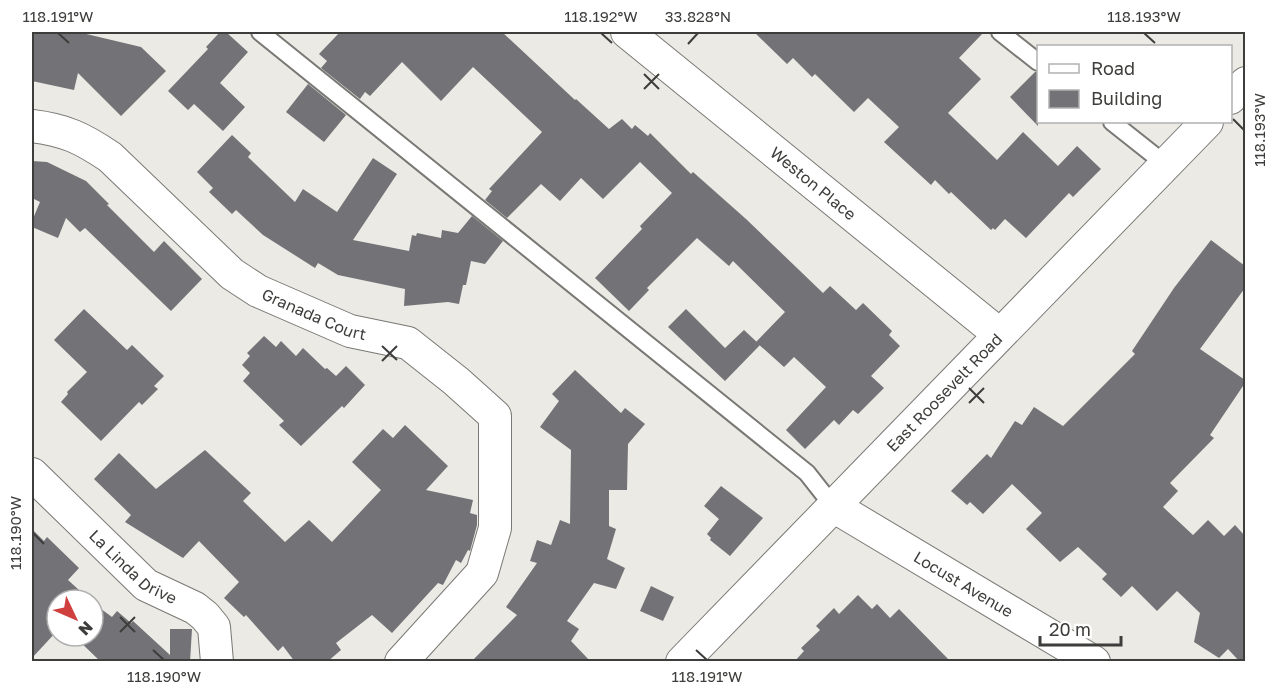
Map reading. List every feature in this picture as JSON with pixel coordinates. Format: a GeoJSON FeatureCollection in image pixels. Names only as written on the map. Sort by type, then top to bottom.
{"type":"FeatureCollection","features":[{"type":"Feature","properties":{"kind":"street","name":"Weston Place"},"geometry":{"type":"LineString","coordinates":[[627,32],[999,334]]}},
{"type":"Feature","properties":{"kind":"street"},"geometry":{"type":"LineString","coordinates":[[1232,96],[1245,83]]}},
{"type":"Feature","properties":{"kind":"street","name":"East Roosevelt Road"},"geometry":{"type":"LineString","coordinates":[[682,662],[1206,123]]}},
{"type":"Feature","properties":{"kind":"street","name":"Granada Court"},"geometry":{"type":"LineString","coordinates":[[32,126],[56,129],[95,146],[145,190],[232,274],[258,291],[350,331],[408,343],[456,381],[495,417],[495,528],[482,573],[401,662]]}},
{"type":"Feature","properties":{"kind":"street","name":"La Linda Drive"},"geometry":{"type":"LineString","coordinates":[[32,474],[146,585],[195,608],[205,616],[214,627],[217,662]]}},
{"type":"Feature","properties":{"kind":"street","name":"Locust Avenue"},"geometry":{"type":"LineString","coordinates":[[832,506],[1094,662]]}},
{"type":"Feature","properties":{"kind":"lane"},"geometry":{"type":"LineString","coordinates":[[260,32],[807,473],[832,506]]}},
{"type":"Feature","properties":{"kind":"lane"},"geometry":{"type":"LineString","coordinates":[[1000,32],[1037,61]]}},
{"type":"Feature","properties":{"kind":"lane"},"geometry":{"type":"LineString","coordinates":[[1113,123],[1165,164]]}},
{"type":"Feature","properties":{"kind":"building"},"geometry":{"type":"Polygon","coordinates":[[[32,32],[78,32],[141,47],[166,71],[121,116],[78,73],[74,90],[32,81],[32,32]]]}},
{"type":"Feature","properties":{"kind":"building"},"geometry":{"type":"Polygon","coordinates":[[[220,32],[226,32],[248,52],[220,83],[245,107],[223,131],[194,104],[188,110],[168,91],[208,49],[206,47],[220,32]]]}},
{"type":"Feature","properties":{"kind":"building"},"geometry":{"type":"Polygon","coordinates":[[[340,32],[502,32],[609,129],[622,119],[632,129],[635,125],[648,136],[650,133],[691,174],[693,172],[746,219],[823,293],[830,286],[856,310],[863,303],[892,331],[889,335],[900,346],[871,376],[884,388],[858,414],[853,410],[839,425],[834,420],[805,449],[786,430],[826,387],[794,357],[784,367],[756,342],[785,312],[733,261],[729,266],[697,238],[647,288],[649,290],[629,311],[595,278],[642,229],[640,226],[672,193],[640,162],[603,199],[581,178],[560,201],[541,184],[507,218],[485,200],[492,191],[489,189],[542,132],[473,67],[441,101],[402,62],[370,96],[365,92],[360,99],[321,68],[327,61],[319,54],[340,32]]]}},
{"type":"Feature","properties":{"kind":"building"},"geometry":{"type":"Polygon","coordinates":[[[754,32],[984,32],[959,58],[981,79],[948,113],[997,160],[1023,132],[1058,166],[1077,146],[1101,169],[1073,197],[1069,193],[1026,238],[1005,219],[995,230],[993,228],[991,230],[951,192],[949,194],[935,180],[931,185],[884,142],[899,127],[868,98],[854,112],[815,74],[812,77],[793,58],[787,64],[754,32]]]}},
{"type":"Feature","properties":{"kind":"building"},"geometry":{"type":"Polygon","coordinates":[[[1037,72],[1038,126],[1010,97],[1037,72]]]}},
{"type":"Feature","properties":{"kind":"building"},"geometry":{"type":"Polygon","coordinates":[[[308,84],[346,115],[324,142],[286,112],[308,84]]]}},
{"type":"Feature","properties":{"kind":"building"},"geometry":{"type":"Polygon","coordinates":[[[232,135],[251,153],[248,157],[295,202],[303,189],[337,212],[373,158],[397,174],[353,240],[409,251],[412,235],[416,236],[417,233],[441,238],[442,230],[458,233],[472,216],[503,241],[485,264],[471,261],[459,304],[448,302],[404,306],[405,289],[338,275],[318,263],[315,268],[263,235],[236,210],[232,214],[209,192],[213,188],[197,172],[232,135]]]}},
{"type":"Feature","properties":{"kind":"building"},"geometry":{"type":"Polygon","coordinates":[[[32,161],[47,162],[86,181],[154,252],[164,241],[202,279],[171,311],[85,228],[80,232],[66,218],[58,238],[32,227],[32,221],[40,202],[32,198],[32,161]]]}},
{"type":"Feature","properties":{"kind":"building"},"geometry":{"type":"Polygon","coordinates":[[[1211,240],[1245,266],[1245,288],[1200,349],[1245,380],[1245,383],[1210,435],[1214,438],[1170,483],[1178,491],[1163,507],[1193,535],[1208,520],[1224,536],[1235,525],[1245,536],[1245,662],[1240,662],[1228,649],[1219,658],[1194,642],[1200,613],[1177,591],[1157,611],[1132,586],[1121,597],[1102,579],[1107,574],[1078,547],[1060,562],[1026,529],[1042,513],[1012,484],[983,514],[970,502],[967,505],[951,491],[987,454],[991,458],[1015,421],[1022,425],[1034,407],[1063,426],[1135,354],[1132,351],[1174,288],[1211,240]]]}},
{"type":"Feature","properties":{"kind":"building"},"geometry":{"type":"Polygon","coordinates":[[[84,309],[127,350],[132,345],[164,376],[154,386],[158,389],[142,405],[139,402],[101,441],[61,402],[68,394],[67,392],[87,372],[54,340],[84,309]]]}},
{"type":"Feature","properties":{"kind":"building"},"geometry":{"type":"Polygon","coordinates":[[[686,309],[725,348],[744,330],[760,345],[725,381],[668,327],[686,309]]]}},
{"type":"Feature","properties":{"kind":"building"},"geometry":{"type":"Polygon","coordinates":[[[264,336],[276,347],[281,341],[296,356],[303,348],[336,376],[346,366],[365,385],[344,408],[342,406],[301,446],[279,425],[284,421],[243,381],[250,373],[242,365],[250,356],[247,353],[264,336]]]}},
{"type":"Feature","properties":{"kind":"building"},"geometry":{"type":"Polygon","coordinates":[[[575,370],[621,413],[625,408],[645,424],[628,444],[627,490],[609,490],[609,526],[616,529],[607,559],[625,568],[616,589],[594,583],[567,621],[579,629],[571,641],[591,662],[471,662],[517,615],[506,607],[537,563],[530,561],[537,540],[551,545],[560,520],[570,524],[571,450],[540,427],[559,401],[552,394],[575,370]]]}},
{"type":"Feature","properties":{"kind":"building"},"geometry":{"type":"Polygon","coordinates":[[[405,425],[448,466],[426,490],[473,500],[470,513],[477,515],[477,525],[470,551],[468,550],[461,563],[456,560],[443,585],[438,583],[392,633],[372,615],[336,643],[341,650],[327,662],[295,662],[283,646],[278,651],[246,615],[244,617],[224,598],[239,582],[199,541],[183,558],[125,522],[131,515],[94,479],[119,453],[156,489],[205,450],[251,493],[243,501],[285,542],[309,520],[332,542],[381,490],[352,462],[383,429],[393,438],[405,425]]]}},
{"type":"Feature","properties":{"kind":"building"},"geometry":{"type":"Polygon","coordinates":[[[721,486],[763,518],[730,556],[710,540],[707,534],[719,519],[704,506],[721,486]]]}},
{"type":"Feature","properties":{"kind":"building"},"geometry":{"type":"Polygon","coordinates":[[[32,529],[44,541],[47,537],[79,568],[68,580],[77,588],[45,588],[45,644],[32,658],[32,529]]]}},
{"type":"Feature","properties":{"kind":"building"},"geometry":{"type":"Polygon","coordinates":[[[651,586],[674,597],[663,621],[640,611],[651,586]]]}},
{"type":"Feature","properties":{"kind":"building"},"geometry":{"type":"Polygon","coordinates":[[[858,595],[872,609],[877,604],[890,618],[899,609],[951,662],[794,662],[804,651],[801,648],[820,630],[816,626],[834,608],[839,614],[858,595]]]}},
{"type":"Feature","properties":{"kind":"building"},"geometry":{"type":"Polygon","coordinates":[[[117,611],[131,623],[133,621],[170,655],[170,629],[192,629],[190,662],[101,662],[86,648],[105,648],[105,612],[112,617],[117,611]]]}}]}
